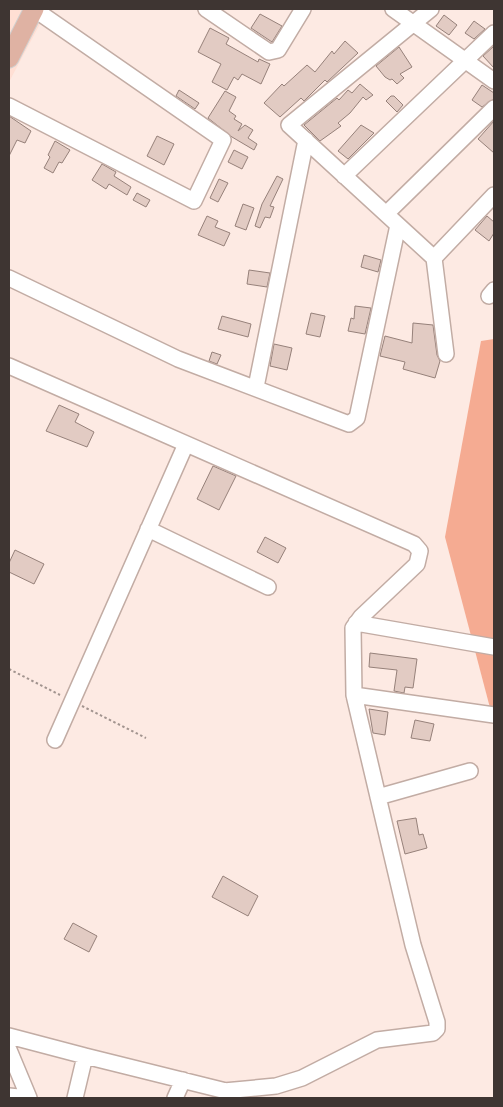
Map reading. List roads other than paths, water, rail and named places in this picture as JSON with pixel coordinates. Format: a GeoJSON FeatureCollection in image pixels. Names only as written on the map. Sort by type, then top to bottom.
{"type":"FeatureCollection","features":[{"type":"Feature","properties":{"kind":"main road"},"geometry":{"type":"LineString","coordinates":[[9,58],[34,9]]}},
{"type":"Feature","properties":{"kind":"street"},"geometry":{"type":"LineString","coordinates":[[9,106],[194,202],[223,140],[34,9]]}},
{"type":"Feature","properties":{"kind":"street"},"geometry":{"type":"LineString","coordinates":[[206,9],[269,52],[278,50],[303,9]]}},
{"type":"Feature","properties":{"kind":"street"},"geometry":{"type":"LineString","coordinates":[[393,9],[494,81]]}},
{"type":"Feature","properties":{"kind":"street"},"geometry":{"type":"LineString","coordinates":[[431,9],[289,125],[434,258],[446,354]]}},
{"type":"Feature","properties":{"kind":"street"},"geometry":{"type":"LineString","coordinates":[[344,176],[494,33]]}},
{"type":"Feature","properties":{"kind":"street"},"geometry":{"type":"LineString","coordinates":[[386,214],[494,108]]}},
{"type":"Feature","properties":{"kind":"street"},"geometry":{"type":"LineString","coordinates":[[256,388],[306,140]]}},
{"type":"Feature","properties":{"kind":"street"},"geometry":{"type":"LineString","coordinates":[[434,258],[494,195]]}},
{"type":"Feature","properties":{"kind":"street"},"geometry":{"type":"LineString","coordinates":[[9,278],[178,359],[349,424],[353,423],[357,418],[398,225]]}},
{"type":"Feature","properties":{"kind":"street"},"geometry":{"type":"LineString","coordinates":[[9,366],[417,547],[420,551],[417,564],[356,623],[352,632],[354,695],[358,722],[413,945],[437,1022],[436,1029],[433,1033],[377,1040],[302,1078],[276,1086],[224,1091]]}},
{"type":"Feature","properties":{"kind":"street"},"geometry":{"type":"LineString","coordinates":[[55,740],[186,444]]}},
{"type":"Feature","properties":{"kind":"street"},"geometry":{"type":"LineString","coordinates":[[148,529],[268,587]]}},
{"type":"Feature","properties":{"kind":"street"},"geometry":{"type":"LineString","coordinates":[[356,623],[494,646]]}},
{"type":"Feature","properties":{"kind":"street"},"geometry":{"type":"LineString","coordinates":[[354,695],[494,715]]}},
{"type":"Feature","properties":{"kind":"street"},"geometry":{"type":"LineString","coordinates":[[378,797],[470,771]]}},
{"type":"Feature","properties":{"kind":"street"},"geometry":{"type":"LineString","coordinates":[[9,1036],[252,1098]]}},
{"type":"Feature","properties":{"kind":"street"},"geometry":{"type":"LineString","coordinates":[[9,1050],[29,1098],[9,1096]]}},
{"type":"Feature","properties":{"kind":"street"},"geometry":{"type":"LineString","coordinates":[[75,1098],[85,1056]]}},
{"type":"Feature","properties":{"kind":"street"},"geometry":{"type":"LineString","coordinates":[[175,1098],[183,1080]]}}]}
